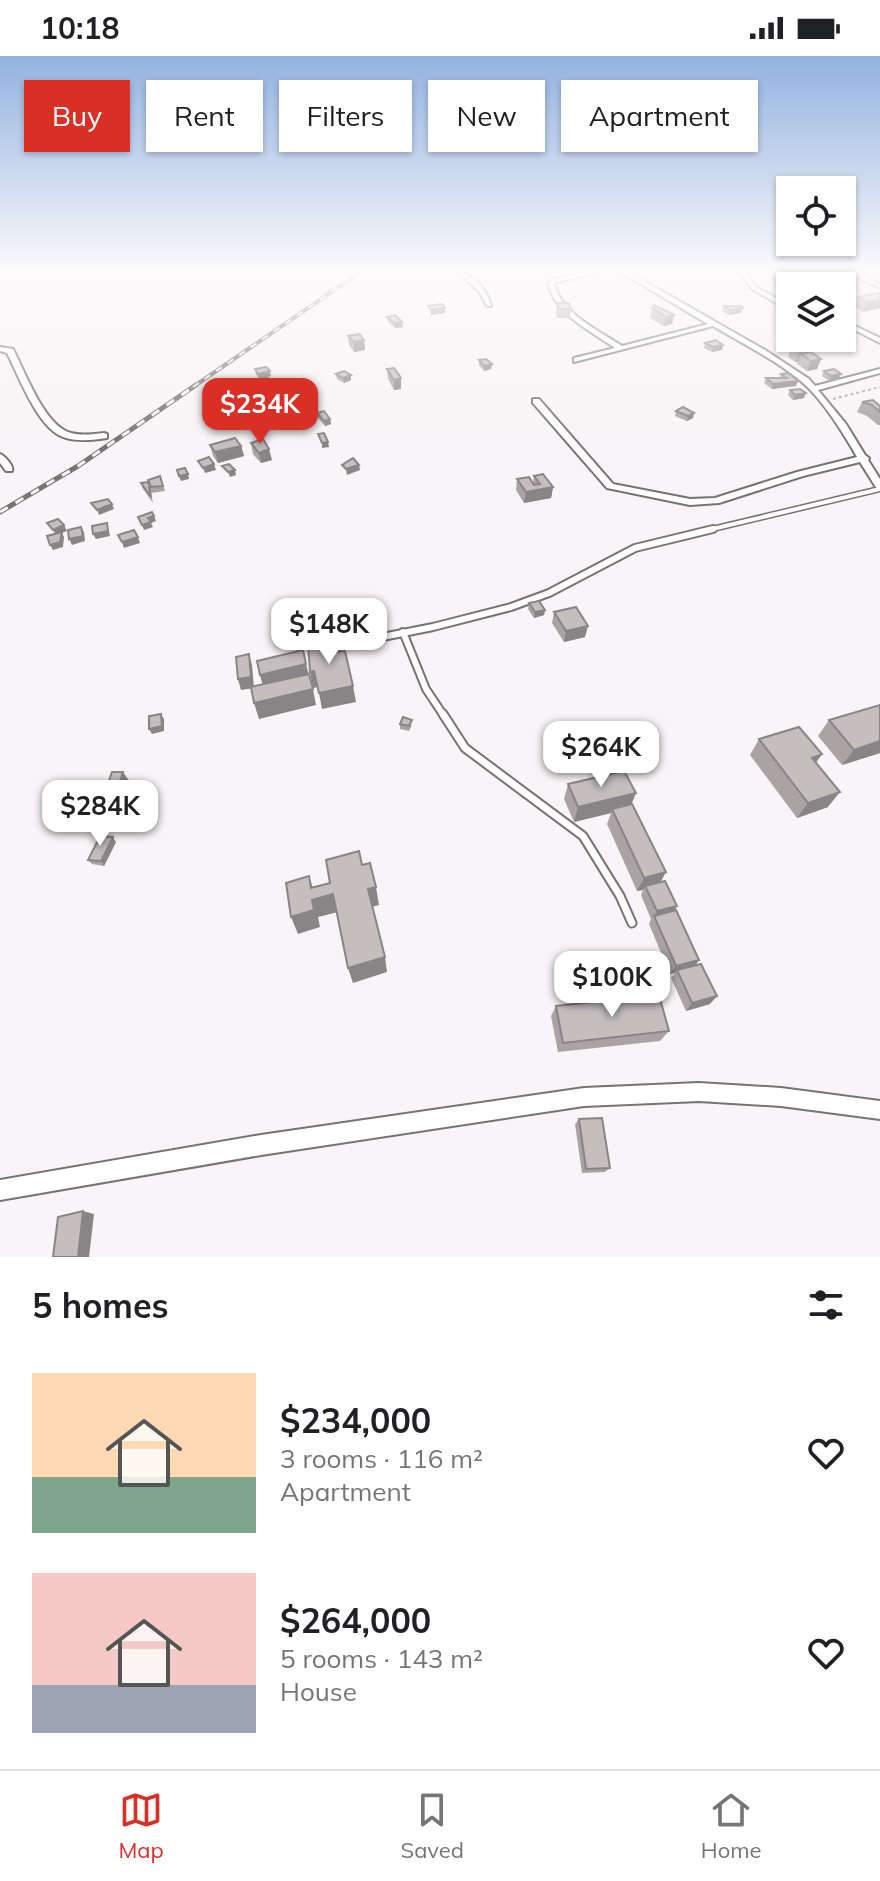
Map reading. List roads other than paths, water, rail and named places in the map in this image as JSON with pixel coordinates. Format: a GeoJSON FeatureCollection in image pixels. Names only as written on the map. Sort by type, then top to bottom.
{"type":"FeatureCollection","features":[{"type":"Feature","properties":{"kind":"street"},"geometry":{"type":"LineString","coordinates":[[594,329],[620,348]]}},
{"type":"Feature","properties":{"kind":"street"},"geometry":{"type":"LineString","coordinates":[[577,360],[694,329]]}},
{"type":"Feature","properties":{"kind":"street"},"geometry":{"type":"LineString","coordinates":[[722,329],[788,368],[814,389],[866,460],[880,488]]}},
{"type":"Feature","properties":{"kind":"street"},"geometry":{"type":"LineString","coordinates":[[857,329],[880,341]]}},
{"type":"Feature","properties":{"kind":"street"},"geometry":{"type":"LineString","coordinates":[[0,349],[10,351],[46,416],[59,431],[77,436],[104,436]]}},
{"type":"Feature","properties":{"kind":"street"},"geometry":{"type":"LineString","coordinates":[[814,389],[880,371]]}},
{"type":"Feature","properties":{"kind":"street"},"geometry":{"type":"LineString","coordinates":[[536,401],[605,482],[615,487],[690,502],[724,499],[800,474],[866,460],[880,464]]}},
{"type":"Feature","properties":{"kind":"street"},"geometry":{"type":"LineString","coordinates":[[0,457],[9,469]]}},
{"type":"Feature","properties":{"kind":"street"},"geometry":{"type":"LineString","coordinates":[[0,1190],[261,1145],[584,1097],[699,1092],[781,1097],[880,1110]]}},
{"type":"Feature","properties":{"kind":"lane"},"geometry":{"type":"LineString","coordinates":[[312,651],[534,599],[635,548],[880,488]]}},
{"type":"Feature","properties":{"kind":"lane"},"geometry":{"type":"LineString","coordinates":[[403,632],[426,689],[461,742],[489,769],[583,836],[620,896],[632,923]]}},
{"type":"Feature","properties":{"kind":"railway"},"geometry":{"type":"LineString","coordinates":[[193,387],[277,329]]}},
{"type":"Feature","properties":{"kind":"railway"},"geometry":{"type":"LineString","coordinates":[[0,512],[78,466],[196,385]]}}]}
